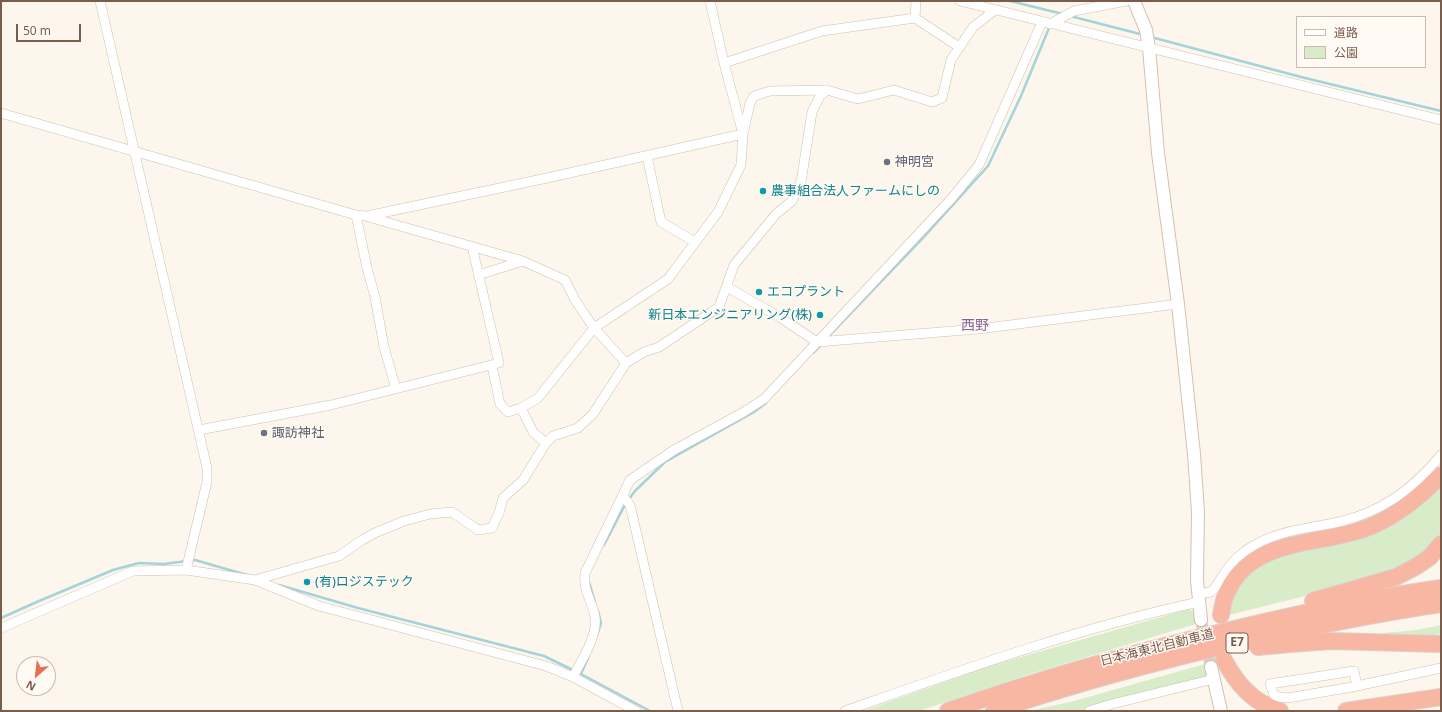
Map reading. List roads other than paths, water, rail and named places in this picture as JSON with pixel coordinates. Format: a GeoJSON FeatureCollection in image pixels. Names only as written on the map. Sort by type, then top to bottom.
{"type":"FeatureCollection","features":[{"type":"Feature","properties":{"kind":"highway"},"geometry":{"type":"LineString","coordinates":[[1221,615],[1226,597],[1234,581],[1243,569],[1257,559],[1272,551],[1292,545],[1356,531],[1384,520],[1416,499],[1441,475]]}},
{"type":"Feature","properties":{"kind":"highway"},"geometry":{"type":"LineString","coordinates":[[1144,650],[1396,577],[1430,557],[1441,544]]}},
{"type":"Feature","properties":{"kind":"highway","name":"日本海東北自動車道"},"geometry":{"type":"LineString","coordinates":[[948,711],[1054,675],[1144,650],[1287,616],[1441,588]]}},
{"type":"Feature","properties":{"kind":"highway","name":"日本海東北自動車道"},"geometry":{"type":"LineString","coordinates":[[994,711],[1036,696],[1152,664],[1291,630],[1341,620],[1441,604]]}},
{"type":"Feature","properties":{"kind":"highway"},"geometry":{"type":"LineString","coordinates":[[1036,696],[1097,685],[1256,647],[1331,641],[1441,644]]}},
{"type":"Feature","properties":{"kind":"highway"},"geometry":{"type":"LineString","coordinates":[[1216,669],[1239,684],[1255,699],[1268,707],[1280,711]]}},
{"type":"Feature","properties":{"kind":"highway"},"geometry":{"type":"LineString","coordinates":[[1346,711],[1441,697]]}},
{"type":"Feature","properties":{"kind":"street"},"geometry":{"type":"LineString","coordinates":[[100,1],[207,468],[207,482],[186,570]]}},
{"type":"Feature","properties":{"kind":"street"},"geometry":{"type":"LineString","coordinates":[[710,1],[724,63],[743,134]]}},
{"type":"Feature","properties":{"kind":"street"},"geometry":{"type":"LineString","coordinates":[[915,18],[916,1]]}},
{"type":"Feature","properties":{"kind":"street"},"geometry":{"type":"LineString","coordinates":[[960,1],[1441,120]]}},
{"type":"Feature","properties":{"kind":"street"},"geometry":{"type":"LineString","coordinates":[[573,677],[596,627],[595,616],[584,584],[585,573],[630,480],[674,450],[742,413],[764,399],[952,198],[979,165],[1046,23],[1074,11],[1126,1]]}},
{"type":"Feature","properties":{"kind":"street"},"geometry":{"type":"LineString","coordinates":[[1134,1],[1146,30],[1149,48],[1158,154],[1178,304],[1197,482],[1198,598],[1201,620]]}},
{"type":"Feature","properties":{"kind":"street"},"geometry":{"type":"LineString","coordinates":[[492,366],[500,404],[508,412],[521,408],[538,398],[594,328],[668,279],[718,212],[741,165],[743,134],[750,103],[754,96],[770,91],[826,90],[858,99],[894,90],[932,102],[942,98],[951,60],[958,47],[973,27],[995,10]]}},
{"type":"Feature","properties":{"kind":"street"},"geometry":{"type":"LineString","coordinates":[[724,63],[822,31],[915,18],[958,47]]}},
{"type":"Feature","properties":{"kind":"street"},"geometry":{"type":"LineString","coordinates":[[255,580],[339,556],[362,540],[377,532],[404,520],[430,514],[452,512],[478,530],[492,528],[499,513],[503,498],[523,480],[546,443],[553,436],[578,428],[594,414],[626,362],[644,352],[659,347],[719,307],[734,265],[776,214],[792,201],[801,182],[812,112],[820,96],[826,90]]}},
{"type":"Feature","properties":{"kind":"street"},"geometry":{"type":"LineString","coordinates":[[1,113],[523,261],[565,280],[575,300],[594,328],[626,362]]}},
{"type":"Feature","properties":{"kind":"street"},"geometry":{"type":"LineString","coordinates":[[361,216],[547,178],[743,134]]}},
{"type":"Feature","properties":{"kind":"street"},"geometry":{"type":"LineString","coordinates":[[647,156],[661,222],[695,242]]}},
{"type":"Feature","properties":{"kind":"street"},"geometry":{"type":"LineString","coordinates":[[361,216],[367,268],[375,297],[384,347],[396,389]]}},
{"type":"Feature","properties":{"kind":"street"},"geometry":{"type":"LineString","coordinates":[[199,430],[331,405],[492,366],[499,363],[472,246]]}},
{"type":"Feature","properties":{"kind":"street"},"geometry":{"type":"LineString","coordinates":[[478,275],[523,261]]}},
{"type":"Feature","properties":{"kind":"street"},"geometry":{"type":"LineString","coordinates":[[727,287],[817,342],[978,329],[1178,304]]}},
{"type":"Feature","properties":{"kind":"street"},"geometry":{"type":"LineString","coordinates":[[521,408],[533,432],[546,443]]}},
{"type":"Feature","properties":{"kind":"street"},"geometry":{"type":"LineString","coordinates":[[845,711],[1013,652],[1142,616],[1198,598],[1214,590],[1226,569],[1234,560],[1243,552],[1262,540],[1288,532],[1340,522],[1363,515],[1385,505],[1420,479],[1441,455]]}},
{"type":"Feature","properties":{"kind":"street"},"geometry":{"type":"LineString","coordinates":[[623,496],[630,505],[678,711]]}},
{"type":"Feature","properties":{"kind":"street"},"geometry":{"type":"LineString","coordinates":[[1,628],[133,571],[186,570],[255,580],[319,606],[546,666],[573,677],[636,711]]}},
{"type":"Feature","properties":{"kind":"street"},"geometry":{"type":"LineString","coordinates":[[1357,686],[1354,671],[1270,684],[1274,695],[1288,698],[1357,686],[1441,668]]}},
{"type":"Feature","properties":{"kind":"street"},"geometry":{"type":"LineString","coordinates":[[1089,711],[1216,669],[1221,711]]}},
{"type":"Feature","properties":{"kind":"waterway"},"geometry":{"type":"LineString","coordinates":[[1010,1],[1063,14]]}},
{"type":"Feature","properties":{"kind":"waterway"},"geometry":{"type":"LineString","coordinates":[[1070,16],[1144,35]]}},
{"type":"Feature","properties":{"kind":"waterway"},"geometry":{"type":"LineString","coordinates":[[830,335],[922,239],[988,166],[1021,96],[1049,28]]}},
{"type":"Feature","properties":{"kind":"waterway"},"geometry":{"type":"LineString","coordinates":[[1151,37],[1301,77],[1441,111]]}},
{"type":"Feature","properties":{"kind":"waterway"},"geometry":{"type":"LineString","coordinates":[[813,353],[821,345]]}},
{"type":"Feature","properties":{"kind":"waterway"},"geometry":{"type":"LineString","coordinates":[[629,499],[635,491],[665,462],[754,412],[766,403]]}},
{"type":"Feature","properties":{"kind":"waterway"},"geometry":{"type":"LineString","coordinates":[[604,545],[626,503]]}},
{"type":"Feature","properties":{"kind":"waterway"},"geometry":{"type":"LineString","coordinates":[[190,561],[195,560],[247,575]]}},
{"type":"Feature","properties":{"kind":"waterway"},"geometry":{"type":"LineString","coordinates":[[1,618],[113,570],[139,563],[164,564],[186,561]]}},
{"type":"Feature","properties":{"kind":"waterway"},"geometry":{"type":"LineString","coordinates":[[589,582],[595,602]]}},
{"type":"Feature","properties":{"kind":"waterway"},"geometry":{"type":"LineString","coordinates":[[279,585],[358,608],[544,656],[575,671]]}},
{"type":"Feature","properties":{"kind":"waterway"},"geometry":{"type":"LineString","coordinates":[[596,638],[601,623],[598,611]]}},
{"type":"Feature","properties":{"kind":"waterway"},"geometry":{"type":"LineString","coordinates":[[581,674],[588,658]]}},
{"type":"Feature","properties":{"kind":"waterway"},"geometry":{"type":"LineString","coordinates":[[581,674],[650,711]]}},
{"type":"Feature","properties":{"kind":"tunnel"},"geometry":{"type":"LineString","coordinates":[[1201,620],[1211,667]]}},
{"type":"Feature","properties":{"kind":"place","name":"神明宮"},"geometry":{"type":"Point","coordinates":[887,162]}},
{"type":"Feature","properties":{"kind":"place","name":"農事組合法人ファームにしの"},"geometry":{"type":"Point","coordinates":[763,191]}},
{"type":"Feature","properties":{"kind":"place","name":"エコプラント"},"geometry":{"type":"Point","coordinates":[759,292]}},
{"type":"Feature","properties":{"kind":"place","name":"新日本エンジニアリング(株)"},"geometry":{"type":"Point","coordinates":[820,315]}},
{"type":"Feature","properties":{"kind":"place","name":"諏訪神社"},"geometry":{"type":"Point","coordinates":[264,433]}},
{"type":"Feature","properties":{"kind":"place","name":"(有)ロジステック"},"geometry":{"type":"Point","coordinates":[307,582]}},
{"type":"Feature","properties":{"kind":"district","name":"西野"},"geometry":{"type":"Point","coordinates":[975,326]}}]}
